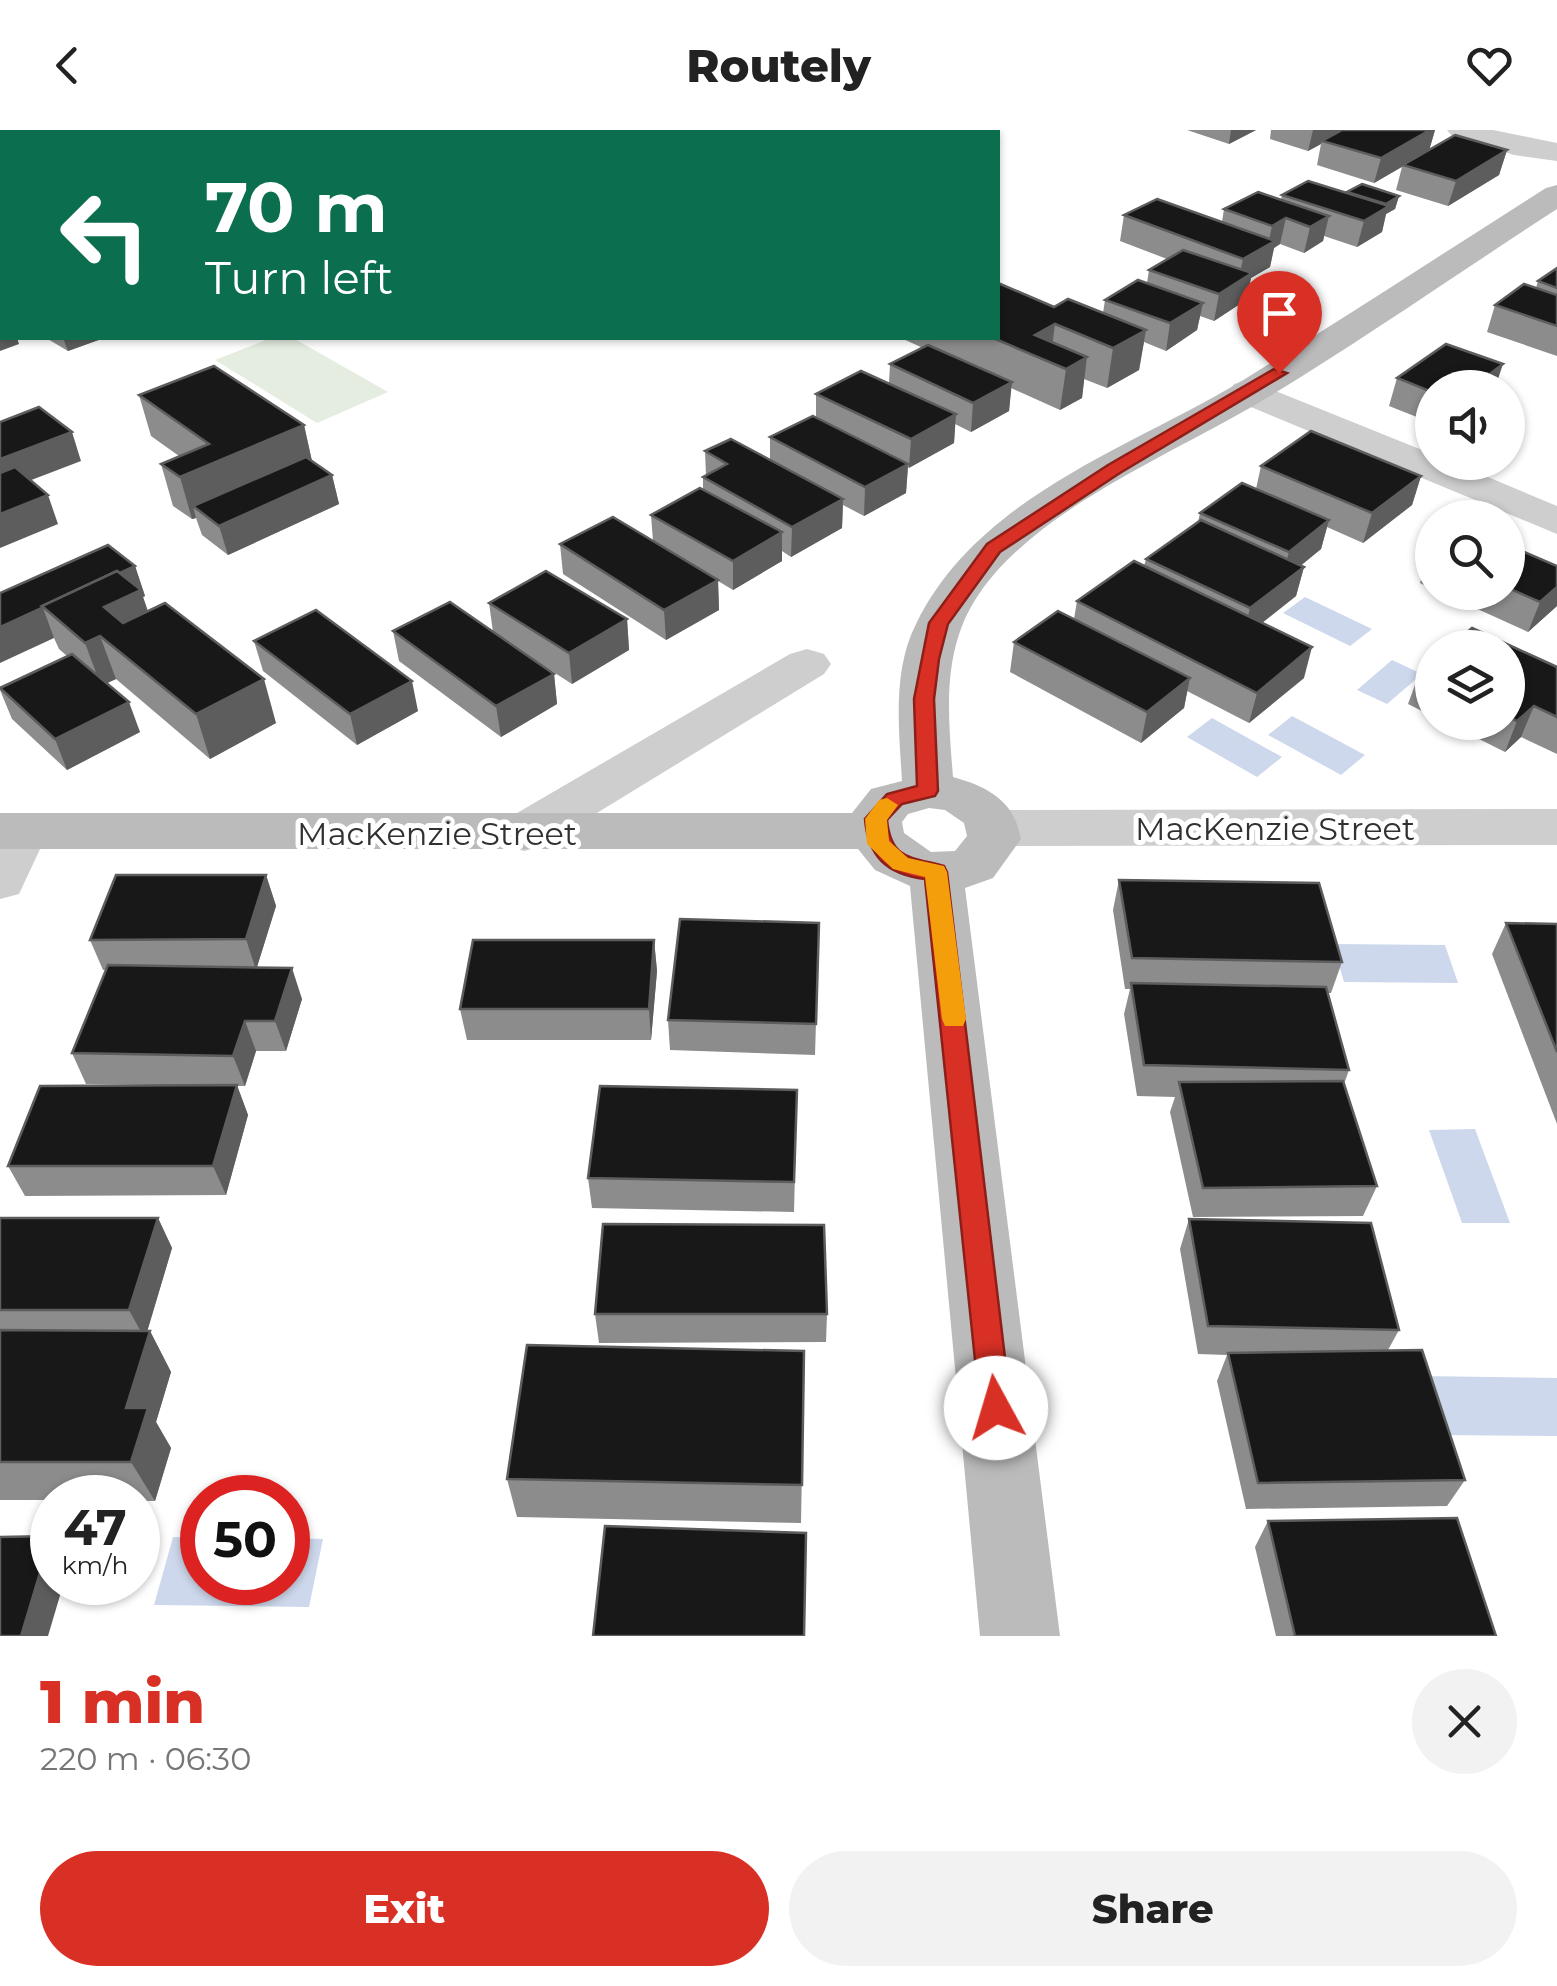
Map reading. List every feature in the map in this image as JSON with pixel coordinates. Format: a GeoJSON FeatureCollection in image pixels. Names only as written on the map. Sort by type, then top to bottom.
{"type":"FeatureCollection","features":[{"type":"Feature","properties":{"kind":"main road"},"geometry":{"type":"LineString","coordinates":[[928,791],[924,699],[929,659],[939,623],[994,548],[1024,524],[1248,392],[1557,195]]}},
{"type":"Feature","properties":{"kind":"main road"},"geometry":{"type":"LineString","coordinates":[[928,791],[963,797],[988,816],[993,828],[989,850],[968,867],[936,872],[901,864],[887,854],[875,831],[876,819],[895,799],[928,791]]}},
{"type":"Feature","properties":{"kind":"main road","name":"MacKenzie Street"},"geometry":{"type":"LineString","coordinates":[[7,848],[524,833],[875,831]]}},
{"type":"Feature","properties":{"kind":"main road"},"geometry":{"type":"LineString","coordinates":[[936,872],[1020,1636]]}},
{"type":"Feature","properties":{"kind":"street"},"geometry":{"type":"LineString","coordinates":[[1462,130],[1557,165]]}},
{"type":"Feature","properties":{"kind":"street"},"geometry":{"type":"LineString","coordinates":[[1514,146],[1557,152]]}},
{"type":"Feature","properties":{"kind":"street"},"geometry":{"type":"LineString","coordinates":[[1248,392],[1557,520]]}},
{"type":"Feature","properties":{"kind":"street"},"geometry":{"type":"LineString","coordinates":[[524,833],[807,664]]}},
{"type":"Feature","properties":{"kind":"street","name":"MacKenzie Street"},"geometry":{"type":"LineString","coordinates":[[993,828],[1557,828]]}},
{"type":"Feature","properties":{"kind":"shaded area"},"geometry":{"type":"Polygon","coordinates":[[[266,340],[297,340],[388,392],[317,423],[215,360],[266,340]]]}},
{"type":"Feature","properties":{"kind":"water"},"geometry":{"type":"Polygon","coordinates":[[[1305,597],[1372,629],[1350,646],[1283,613],[1305,597]]]}},
{"type":"Feature","properties":{"kind":"water"},"geometry":{"type":"Polygon","coordinates":[[[1392,660],[1415,671],[1415,680],[1387,704],[1357,690],[1392,660]]]}},
{"type":"Feature","properties":{"kind":"water"},"geometry":{"type":"Polygon","coordinates":[[[1292,716],[1365,755],[1341,775],[1268,735],[1292,716]]]}},
{"type":"Feature","properties":{"kind":"water"},"geometry":{"type":"Polygon","coordinates":[[[1212,718],[1282,757],[1257,777],[1187,737],[1212,718]]]}},
{"type":"Feature","properties":{"kind":"water"},"geometry":{"type":"Polygon","coordinates":[[[1333,944],[1445,945],[1458,983],[1344,982],[1333,944]]]}},
{"type":"Feature","properties":{"kind":"water"},"geometry":{"type":"Polygon","coordinates":[[[1475,1129],[1510,1223],[1462,1223],[1429,1130],[1475,1129]]]}},
{"type":"Feature","properties":{"kind":"water"},"geometry":{"type":"Polygon","coordinates":[[[1419,1376],[1557,1378],[1557,1436],[1435,1435],[1419,1376]]]}},
{"type":"Feature","properties":{"kind":"water"},"geometry":{"type":"Polygon","coordinates":[[[173,1537],[180,1537],[180,1605],[309,1605],[309,1607],[154,1605],[160,1605],[160,1584],[173,1537]]]}},
{"type":"Feature","properties":{"kind":"water"},"geometry":{"type":"Polygon","coordinates":[[[310,1539],[323,1539],[310,1602],[310,1539]]]}},
{"type":"Feature","properties":{"kind":"building"},"geometry":{"type":"Polygon","coordinates":[[[1342,130],[1430,130],[1381,158],[1322,141],[1342,130]]]}},
{"type":"Feature","properties":{"kind":"building"},"geometry":{"type":"Polygon","coordinates":[[[1455,135],[1507,150],[1456,181],[1403,165],[1455,135]]]}},
{"type":"Feature","properties":{"kind":"building"},"geometry":{"type":"Polygon","coordinates":[[[1308,181],[1389,206],[1364,221],[1282,195],[1308,181]]]}},
{"type":"Feature","properties":{"kind":"building"},"geometry":{"type":"Polygon","coordinates":[[[1362,184],[1399,196],[1386,204],[1347,192],[1362,184]]]}},
{"type":"Feature","properties":{"kind":"building"},"geometry":{"type":"Polygon","coordinates":[[[1258,192],[1329,216],[1310,227],[1286,218],[1272,226],[1224,209],[1258,192]]]}},
{"type":"Feature","properties":{"kind":"building"},"geometry":{"type":"Polygon","coordinates":[[[1157,199],[1275,241],[1243,259],[1124,215],[1157,199]]]}},
{"type":"Feature","properties":{"kind":"building"},"geometry":{"type":"Polygon","coordinates":[[[1183,250],[1252,273],[1219,294],[1149,270],[1183,250]]]}},
{"type":"Feature","properties":{"kind":"building"},"geometry":{"type":"Polygon","coordinates":[[[1557,268],[1557,288],[1538,281],[1557,268]]]}},
{"type":"Feature","properties":{"kind":"building"},"geometry":{"type":"Polygon","coordinates":[[[1138,280],[1203,303],[1170,323],[1105,300],[1138,280]]]}},
{"type":"Feature","properties":{"kind":"building"},"geometry":{"type":"Polygon","coordinates":[[[1000,284],[1054,307],[1068,299],[1146,330],[1113,348],[1055,324],[1035,335],[1087,357],[1066,369],[998,340],[1000,284]]]}},
{"type":"Feature","properties":{"kind":"building"},"geometry":{"type":"Polygon","coordinates":[[[1524,284],[1557,295],[1557,326],[1495,305],[1524,284]]]}},
{"type":"Feature","properties":{"kind":"building"},"geometry":{"type":"Polygon","coordinates":[[[1446,344],[1503,364],[1495,370],[1415,370],[1415,385],[1397,378],[1446,344]]]}},
{"type":"Feature","properties":{"kind":"building"},"geometry":{"type":"Polygon","coordinates":[[[928,345],[1012,382],[973,403],[890,364],[928,345]]]}},
{"type":"Feature","properties":{"kind":"building"},"geometry":{"type":"Polygon","coordinates":[[[214,366],[304,425],[180,477],[161,464],[209,444],[139,395],[214,366]]]}},
{"type":"Feature","properties":{"kind":"building"},"geometry":{"type":"Polygon","coordinates":[[[861,371],[956,414],[911,439],[816,394],[861,371]]]}},
{"type":"Feature","properties":{"kind":"building"},"geometry":{"type":"Polygon","coordinates":[[[39,407],[72,432],[0,459],[0,422],[39,407]]]}},
{"type":"Feature","properties":{"kind":"building"},"geometry":{"type":"Polygon","coordinates":[[[813,416],[908,464],[865,487],[770,437],[813,416]]]}},
{"type":"Feature","properties":{"kind":"building"},"geometry":{"type":"Polygon","coordinates":[[[1311,431],[1415,474],[1416,480],[1372,513],[1261,466],[1311,431]]]}},
{"type":"Feature","properties":{"kind":"building"},"geometry":{"type":"Polygon","coordinates":[[[731,439],[843,499],[792,527],[703,477],[727,464],[705,451],[731,439]]]}},
{"type":"Feature","properties":{"kind":"building"},"geometry":{"type":"Polygon","coordinates":[[[306,457],[332,475],[219,526],[193,506],[306,457]]]}},
{"type":"Feature","properties":{"kind":"building"},"geometry":{"type":"Polygon","coordinates":[[[15,467],[48,495],[0,514],[0,473],[15,467]]]}},
{"type":"Feature","properties":{"kind":"building"},"geometry":{"type":"Polygon","coordinates":[[[1242,483],[1329,520],[1289,552],[1200,513],[1242,483]]]}},
{"type":"Feature","properties":{"kind":"building"},"geometry":{"type":"Polygon","coordinates":[[[700,488],[782,532],[733,561],[651,515],[700,488]]]}},
{"type":"Feature","properties":{"kind":"building"},"geometry":{"type":"Polygon","coordinates":[[[613,517],[718,580],[664,610],[560,544],[613,517]]]}},
{"type":"Feature","properties":{"kind":"building"},"geometry":{"type":"Polygon","coordinates":[[[1201,520],[1304,567],[1250,608],[1146,559],[1201,520]]]}},
{"type":"Feature","properties":{"kind":"building"},"geometry":{"type":"Polygon","coordinates":[[[108,545],[135,566],[0,627],[0,593],[108,545]]]}},
{"type":"Feature","properties":{"kind":"building"},"geometry":{"type":"Polygon","coordinates":[[[1525,552],[1557,566],[1557,587],[1540,602],[1525,595],[1525,552]]]}},
{"type":"Feature","properties":{"kind":"building"},"geometry":{"type":"Polygon","coordinates":[[[1134,561],[1312,647],[1257,693],[1077,601],[1134,561]]]}},
{"type":"Feature","properties":{"kind":"building"},"geometry":{"type":"Polygon","coordinates":[[[117,571],[141,590],[104,607],[123,623],[165,603],[264,679],[196,714],[100,636],[85,643],[42,606],[117,571]]]}},
{"type":"Feature","properties":{"kind":"building"},"geometry":{"type":"Polygon","coordinates":[[[546,571],[627,619],[569,653],[489,603],[546,571]]]}},
{"type":"Feature","properties":{"kind":"building"},"geometry":{"type":"Polygon","coordinates":[[[450,602],[554,674],[496,706],[393,631],[450,602]]]}},
{"type":"Feature","properties":{"kind":"building"},"geometry":{"type":"Polygon","coordinates":[[[316,610],[412,681],[350,714],[254,641],[316,610]]]}},
{"type":"Feature","properties":{"kind":"building"},"geometry":{"type":"Polygon","coordinates":[[[1058,611],[1190,678],[1147,712],[1014,642],[1058,611]]]}},
{"type":"Feature","properties":{"kind":"building"},"geometry":{"type":"Polygon","coordinates":[[[1525,652],[1557,667],[1557,717],[1534,706],[1525,714],[1525,652]]]}},
{"type":"Feature","properties":{"kind":"building"},"geometry":{"type":"Polygon","coordinates":[[[72,654],[129,702],[55,739],[0,688],[72,654]]]}},
{"type":"Feature","properties":{"kind":"building"},"geometry":{"type":"Polygon","coordinates":[[[116,875],[266,875],[246,939],[90,940],[116,875]]]}},
{"type":"Feature","properties":{"kind":"building"},"geometry":{"type":"Polygon","coordinates":[[[1119,880],[1319,883],[1342,962],[1132,958],[1119,880]]]}},
{"type":"Feature","properties":{"kind":"building"},"geometry":{"type":"Polygon","coordinates":[[[680,919],[819,923],[816,1024],[668,1020],[680,919]]]}},
{"type":"Feature","properties":{"kind":"building"},"geometry":{"type":"Polygon","coordinates":[[[1506,923],[1557,924],[1557,1052],[1506,923]]]}},
{"type":"Feature","properties":{"kind":"building"},"geometry":{"type":"Polygon","coordinates":[[[473,940],[654,940],[649,1009],[460,1009],[473,940]]]}},
{"type":"Feature","properties":{"kind":"building"},"geometry":{"type":"Polygon","coordinates":[[[108,965],[292,968],[275,1021],[245,1021],[233,1056],[72,1053],[108,965]]]}},
{"type":"Feature","properties":{"kind":"building"},"geometry":{"type":"Polygon","coordinates":[[[1131,983],[1326,987],[1349,1070],[1144,1065],[1131,983]]]}},
{"type":"Feature","properties":{"kind":"building"},"geometry":{"type":"Polygon","coordinates":[[[1343,1081],[1377,1186],[1203,1188],[1179,1082],[1343,1081]]]}},
{"type":"Feature","properties":{"kind":"building"},"geometry":{"type":"Polygon","coordinates":[[[237,1085],[213,1166],[8,1166],[40,1086],[237,1085]]]}},
{"type":"Feature","properties":{"kind":"building"},"geometry":{"type":"Polygon","coordinates":[[[600,1086],[797,1090],[794,1182],[588,1178],[600,1086]]]}},
{"type":"Feature","properties":{"kind":"building"},"geometry":{"type":"Polygon","coordinates":[[[0,1218],[158,1218],[129,1310],[0,1310],[0,1218]]]}},
{"type":"Feature","properties":{"kind":"building"},"geometry":{"type":"Polygon","coordinates":[[[1189,1219],[1371,1223],[1399,1330],[1208,1326],[1189,1219]]]}},
{"type":"Feature","properties":{"kind":"building"},"geometry":{"type":"Polygon","coordinates":[[[603,1224],[824,1225],[827,1314],[595,1314],[603,1224]]]}},
{"type":"Feature","properties":{"kind":"building"},"geometry":{"type":"Polygon","coordinates":[[[0,1330],[150,1331],[126,1408],[148,1408],[131,1462],[0,1462],[0,1330]]]}},
{"type":"Feature","properties":{"kind":"building"},"geometry":{"type":"Polygon","coordinates":[[[527,1345],[804,1351],[802,1485],[507,1479],[527,1345]]]}},
{"type":"Feature","properties":{"kind":"building"},"geometry":{"type":"Polygon","coordinates":[[[1422,1350],[1465,1480],[1258,1483],[1228,1353],[1422,1350]]]}},
{"type":"Feature","properties":{"kind":"building"},"geometry":{"type":"Polygon","coordinates":[[[1457,1518],[1496,1636],[1295,1636],[1268,1521],[1457,1518]]]}},
{"type":"Feature","properties":{"kind":"building"},"geometry":{"type":"Polygon","coordinates":[[[605,1526],[806,1533],[804,1636],[593,1636],[605,1526]]]}},
{"type":"Feature","properties":{"kind":"building"},"geometry":{"type":"Polygon","coordinates":[[[30,1536],[30,1605],[21,1636],[0,1636],[0,1537],[30,1536]]]}},
{"type":"Feature","properties":{"kind":"slow traffic"},"geometry":{"type":"LineString","coordinates":[[887,805],[876,819],[878,844],[901,864],[936,872],[954,1019]]}},
{"type":"Feature","properties":{"kind":"route"},"geometry":{"type":"LineString","coordinates":[[996,1408],[936,872],[917,870],[887,854],[878,844],[876,819],[895,799],[928,791],[924,699],[929,659],[939,623],[994,548],[1024,524],[1279,373]]}}]}
